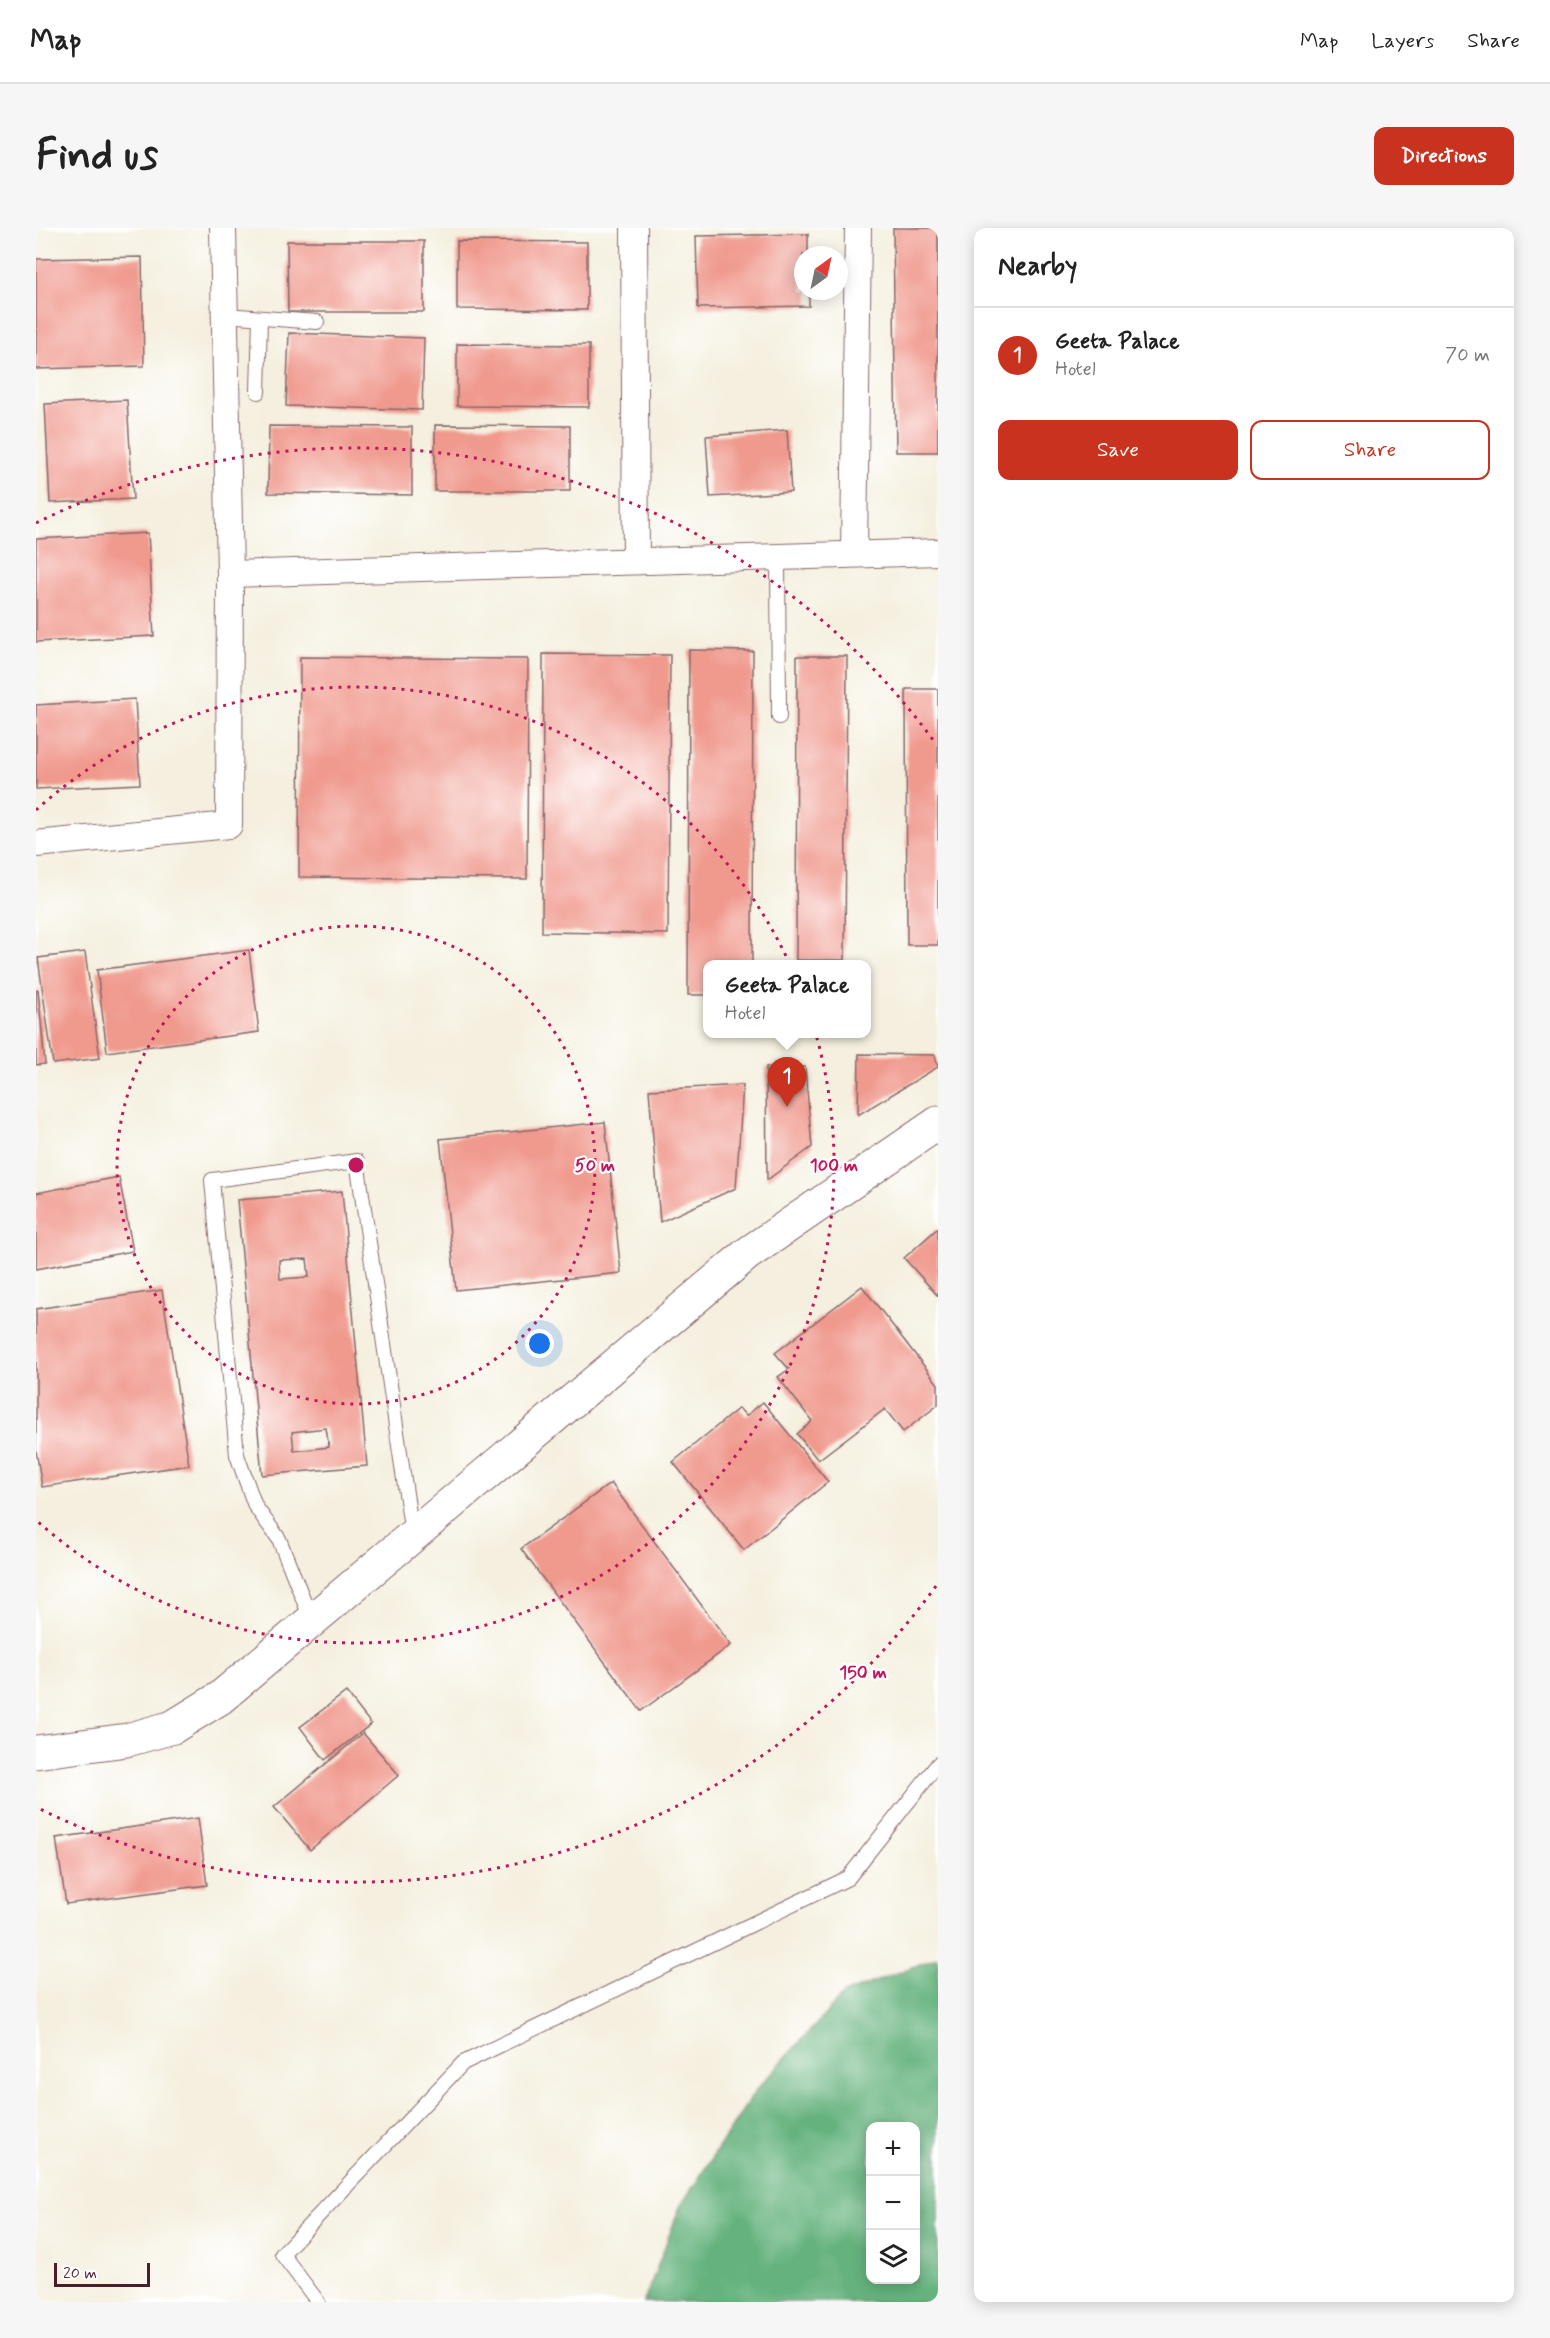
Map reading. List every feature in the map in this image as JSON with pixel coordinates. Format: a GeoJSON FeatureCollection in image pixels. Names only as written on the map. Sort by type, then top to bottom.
{"type":"FeatureCollection","features":[{"type":"Feature","properties":{"kind":"street"},"geometry":{"type":"LineString","coordinates":[[36,844],[228,825],[230,574],[223,228]]}},
{"type":"Feature","properties":{"kind":"street"},"geometry":{"type":"LineString","coordinates":[[634,228],[636,561]]}},
{"type":"Feature","properties":{"kind":"street"},"geometry":{"type":"LineString","coordinates":[[854,554],[858,228]]}},
{"type":"Feature","properties":{"kind":"street"},"geometry":{"type":"LineString","coordinates":[[230,574],[938,552]]}},
{"type":"Feature","properties":{"kind":"street"},"geometry":{"type":"LineString","coordinates":[[36,1752],[127,1740],[173,1727],[220,1698],[747,1254],[938,1123]]}},
{"type":"Feature","properties":{"kind":"lane"},"geometry":{"type":"LineString","coordinates":[[225,315],[317,322]]}},
{"type":"Feature","properties":{"kind":"lane"},"geometry":{"type":"LineString","coordinates":[[258,392],[260,318]]}},
{"type":"Feature","properties":{"kind":"lane"},"geometry":{"type":"LineString","coordinates":[[778,557],[779,717]]}},
{"type":"Feature","properties":{"kind":"lane"},"geometry":{"type":"LineString","coordinates":[[312,1621],[279,1539],[255,1506],[237,1455],[212,1180],[357,1161],[412,1536]]}},
{"type":"Feature","properties":{"kind":"lane"},"geometry":{"type":"LineString","coordinates":[[318,2302],[282,2254],[464,2063],[848,1878],[938,1764]]}},
{"type":"Feature","properties":{"kind":"green space"},"geometry":{"type":"Polygon","coordinates":[[[938,1957],[938,2302],[644,2302],[680,2207],[756,2090],[844,1994],[938,1957]]]}},
{"type":"Feature","properties":{"kind":"building"},"geometry":{"type":"Polygon","coordinates":[[[893,228],[938,228],[938,452],[896,452],[893,228]]]}},
{"type":"Feature","properties":{"kind":"building"},"geometry":{"type":"Polygon","coordinates":[[[808,234],[808,246],[794,246],[794,300],[809,300],[809,306],[698,308],[696,236],[808,234]]]}},
{"type":"Feature","properties":{"kind":"building"},"geometry":{"type":"Polygon","coordinates":[[[287,241],[424,241],[424,312],[288,312],[287,241]]]}},
{"type":"Feature","properties":{"kind":"building"},"geometry":{"type":"Polygon","coordinates":[[[457,241],[587,242],[587,310],[457,309],[457,241]]]}},
{"type":"Feature","properties":{"kind":"building"},"geometry":{"type":"Polygon","coordinates":[[[142,257],[144,366],[36,369],[36,259],[142,257]]]}},
{"type":"Feature","properties":{"kind":"building"},"geometry":{"type":"Polygon","coordinates":[[[289,333],[424,338],[422,410],[286,406],[289,333]]]}},
{"type":"Feature","properties":{"kind":"building"},"geometry":{"type":"Polygon","coordinates":[[[457,344],[589,345],[589,407],[457,406],[457,344]]]}},
{"type":"Feature","properties":{"kind":"building"},"geometry":{"type":"Polygon","coordinates":[[[127,400],[133,499],[50,503],[45,404],[127,400]]]}},
{"type":"Feature","properties":{"kind":"building"},"geometry":{"type":"Polygon","coordinates":[[[435,425],[570,426],[570,491],[435,491],[435,425]]]}},
{"type":"Feature","properties":{"kind":"building"},"geometry":{"type":"Polygon","coordinates":[[[269,426],[412,427],[412,495],[268,493],[269,426]]]}},
{"type":"Feature","properties":{"kind":"building"},"geometry":{"type":"Polygon","coordinates":[[[787,430],[791,492],[710,497],[706,436],[787,430]]]}},
{"type":"Feature","properties":{"kind":"building"},"geometry":{"type":"Polygon","coordinates":[[[148,533],[154,636],[36,642],[36,539],[148,533]]]}},
{"type":"Feature","properties":{"kind":"building"},"geometry":{"type":"Polygon","coordinates":[[[689,650],[753,651],[752,960],[703,960],[703,995],[688,995],[689,650]]]}},
{"type":"Feature","properties":{"kind":"building"},"geometry":{"type":"Polygon","coordinates":[[[543,654],[670,655],[668,934],[542,932],[543,654]]]}},
{"type":"Feature","properties":{"kind":"building"},"geometry":{"type":"Polygon","coordinates":[[[797,656],[847,656],[845,960],[796,960],[797,656]]]}},
{"type":"Feature","properties":{"kind":"building"},"geometry":{"type":"Polygon","coordinates":[[[300,657],[528,659],[527,879],[299,877],[300,657]]]}},
{"type":"Feature","properties":{"kind":"building"},"geometry":{"type":"Polygon","coordinates":[[[906,689],[938,689],[938,945],[907,945],[906,689]]]}},
{"type":"Feature","properties":{"kind":"building"},"geometry":{"type":"Polygon","coordinates":[[[135,699],[140,784],[36,789],[36,705],[135,699]]]}},
{"type":"Feature","properties":{"kind":"building"},"geometry":{"type":"Polygon","coordinates":[[[249,950],[259,1032],[107,1052],[97,970],[249,950]]]}},
{"type":"Feature","properties":{"kind":"building"},"geometry":{"type":"Polygon","coordinates":[[[85,952],[100,1058],[53,1064],[38,958],[85,952]]]}},
{"type":"Feature","properties":{"kind":"building"},"geometry":{"type":"Polygon","coordinates":[[[38,990],[45,1064],[36,1065],[36,991],[38,990]]]}},
{"type":"Feature","properties":{"kind":"building"},"geometry":{"type":"Polygon","coordinates":[[[859,1054],[935,1055],[938,1067],[858,1115],[859,1054]]]}},
{"type":"Feature","properties":{"kind":"building"},"geometry":{"type":"Polygon","coordinates":[[[766,1067],[805,1067],[812,1147],[767,1180],[766,1067]]]}},
{"type":"Feature","properties":{"kind":"building"},"geometry":{"type":"Polygon","coordinates":[[[743,1085],[736,1188],[660,1222],[649,1090],[743,1085]]]}},
{"type":"Feature","properties":{"kind":"building"},"geometry":{"type":"Polygon","coordinates":[[[605,1122],[621,1273],[456,1290],[440,1139],[605,1122]]]}},
{"type":"Feature","properties":{"kind":"building"},"geometry":{"type":"Polygon","coordinates":[[[119,1177],[133,1251],[36,1269],[36,1193],[119,1177]]]}},
{"type":"Feature","properties":{"kind":"building"},"geometry":{"type":"Polygon","coordinates":[[[342,1191],[367,1466],[262,1475],[237,1200],[342,1191]],[[307,1259],[279,1260],[280,1279],[309,1277],[307,1259]],[[326,1428],[292,1432],[294,1451],[329,1447],[326,1428]]]}},
{"type":"Feature","properties":{"kind":"building"},"geometry":{"type":"Polygon","coordinates":[[[938,1228],[938,1296],[904,1258],[938,1228]]]}},
{"type":"Feature","properties":{"kind":"building"},"geometry":{"type":"Polygon","coordinates":[[[862,1286],[938,1384],[938,1405],[903,1432],[885,1409],[818,1460],[797,1434],[812,1421],[778,1377],[789,1369],[775,1353],[862,1286]]]}},
{"type":"Feature","properties":{"kind":"building"},"geometry":{"type":"Polygon","coordinates":[[[162,1290],[189,1465],[42,1487],[36,1450],[36,1309],[162,1290]]]}},
{"type":"Feature","properties":{"kind":"building"},"geometry":{"type":"Polygon","coordinates":[[[763,1402],[828,1482],[744,1550],[673,1462],[739,1408],[746,1416],[763,1402]]]}},
{"type":"Feature","properties":{"kind":"building"},"geometry":{"type":"Polygon","coordinates":[[[611,1483],[731,1645],[641,1711],[521,1549],[611,1483]]]}},
{"type":"Feature","properties":{"kind":"building"},"geometry":{"type":"Polygon","coordinates":[[[346,1692],[371,1724],[325,1760],[300,1727],[346,1692]]]}},
{"type":"Feature","properties":{"kind":"building"},"geometry":{"type":"Polygon","coordinates":[[[363,1733],[399,1775],[310,1850],[274,1807],[363,1733]]]}},
{"type":"Feature","properties":{"kind":"building"},"geometry":{"type":"Polygon","coordinates":[[[198,1818],[207,1885],[66,1904],[56,1838],[198,1818]]]}},
{"type":"Feature","properties":{"kind":"place","name":"Geeta Palace"},"geometry":{"type":"Point","coordinates":[787,1107]}}]}
